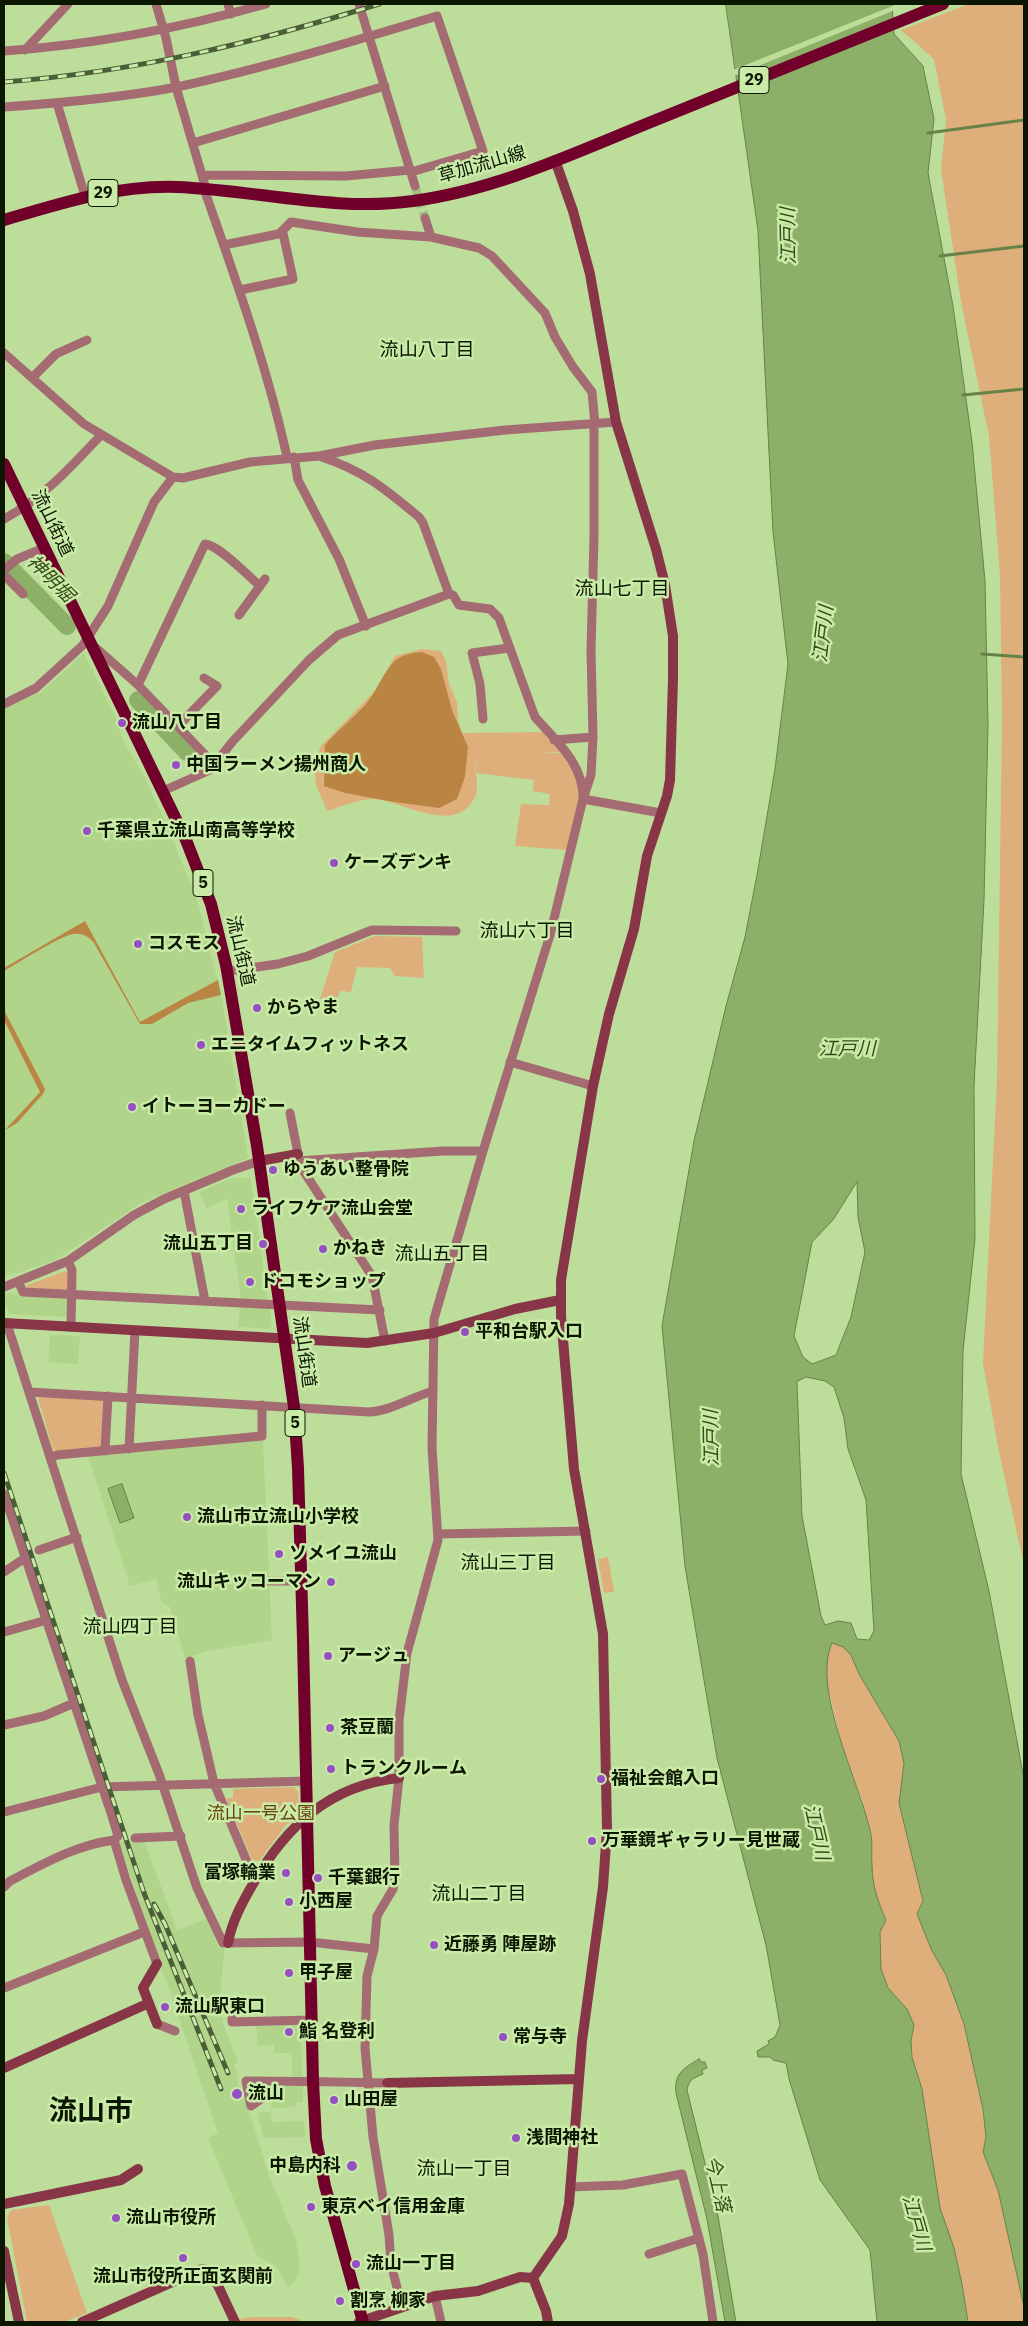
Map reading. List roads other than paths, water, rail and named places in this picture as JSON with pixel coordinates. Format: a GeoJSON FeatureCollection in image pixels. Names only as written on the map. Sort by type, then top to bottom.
{"type":"FeatureCollection","features":[{"type":"Feature","properties":{"kind":"main road","name":"草加流山線"},"geometry":{"type":"LineString","coordinates":[[4,220],[85,196],[148,188],[205,189],[369,204],[411,202],[474,189],[560,159],[943,4]]}},
{"type":"Feature","properties":{"kind":"main road","name":"流山街道"},"geometry":{"type":"LineString","coordinates":[[4,464],[163,791],[203,882],[228,971],[259,1162],[294,1407],[302,1581],[313,2081],[316,2139],[323,2178],[361,2322]]}},
{"type":"Feature","properties":{"kind":"street"},"geometry":{"type":"LineString","coordinates":[[25,50],[68,4]]}},
{"type":"Feature","properties":{"kind":"street"},"geometry":{"type":"LineString","coordinates":[[156,4],[176,87],[205,189],[240,290],[290,457],[298,480],[332,542],[366,626]]}},
{"type":"Feature","properties":{"kind":"street"},"geometry":{"type":"LineString","coordinates":[[228,4],[231,14]]}},
{"type":"Feature","properties":{"kind":"street"},"geometry":{"type":"LineString","coordinates":[[4,51],[25,50],[110,38],[198,22],[266,4]]}},
{"type":"Feature","properties":{"kind":"street"},"geometry":{"type":"LineString","coordinates":[[359,4],[415,186]]}},
{"type":"Feature","properties":{"kind":"street"},"geometry":{"type":"LineString","coordinates":[[4,107],[57,103],[176,87],[437,16],[483,150],[410,171],[346,176],[202,175]]}},
{"type":"Feature","properties":{"kind":"street"},"geometry":{"type":"LineString","coordinates":[[193,143],[385,86]]}},
{"type":"Feature","properties":{"kind":"street"},"geometry":{"type":"LineString","coordinates":[[57,103],[85,196]]}},
{"type":"Feature","properties":{"kind":"street"},"geometry":{"type":"LineString","coordinates":[[533,2278],[562,2236],[566,2222],[579,2079],[603,1887],[607,1829],[603,1634],[574,1469],[560,1300],[563,1261],[593,1086],[614,994],[634,929],[647,856],[670,780],[673,655],[670,608],[656,549],[616,422],[590,274],[560,159]]}},
{"type":"Feature","properties":{"kind":"street"},"geometry":{"type":"LineString","coordinates":[[425,218],[430,237]]}},
{"type":"Feature","properties":{"kind":"street"},"geometry":{"type":"LineString","coordinates":[[279,234],[291,222],[357,232],[430,237],[479,248],[492,256],[545,313],[555,337],[573,367],[592,392],[595,425],[590,650],[593,737],[591,775],[583,799],[550,935],[436,1308],[432,1448],[438,1540],[407,1653],[400,1722],[394,1825],[395,1879],[393,1889],[377,1916],[374,1949],[368,1976],[365,2048],[367,2082],[380,2189],[389,2235],[390,2264],[402,2307]]}},
{"type":"Feature","properties":{"kind":"street"},"geometry":{"type":"LineString","coordinates":[[224,245],[283,233],[293,279],[240,290]]}},
{"type":"Feature","properties":{"kind":"street"},"geometry":{"type":"LineString","coordinates":[[32,378],[56,354],[87,340]]}},
{"type":"Feature","properties":{"kind":"street"},"geometry":{"type":"LineString","coordinates":[[4,353],[70,412],[101,436],[173,477],[183,478],[250,462],[290,457],[319,456],[375,445],[480,432],[616,422]]}},
{"type":"Feature","properties":{"kind":"street"},"geometry":{"type":"LineString","coordinates":[[4,518],[39,497],[64,475],[101,436]]}},
{"type":"Feature","properties":{"kind":"street"},"geometry":{"type":"LineString","coordinates":[[319,456],[361,472],[383,487],[419,517],[423,523],[449,594],[453,595],[459,605],[493,610],[503,626],[509,648],[535,717],[574,762],[580,777],[583,799]]}},
{"type":"Feature","properties":{"kind":"street"},"geometry":{"type":"LineString","coordinates":[[4,704],[36,688],[90,641],[108,606],[154,502],[173,477]]}},
{"type":"Feature","properties":{"kind":"street"},"geometry":{"type":"LineString","coordinates":[[138,685],[205,544],[210,544],[262,583],[239,615]]}},
{"type":"Feature","properties":{"kind":"street"},"geometry":{"type":"LineString","coordinates":[[23,594],[4,572],[17,559],[44,548]]}},
{"type":"Feature","properties":{"kind":"street"},"geometry":{"type":"LineString","coordinates":[[163,791],[210,770],[233,741],[321,648],[338,635],[449,594]]}},
{"type":"Feature","properties":{"kind":"street"},"geometry":{"type":"LineString","coordinates":[[90,641],[138,685],[215,765]]}},
{"type":"Feature","properties":{"kind":"street"},"geometry":{"type":"LineString","coordinates":[[484,719],[480,684],[472,653],[509,648]]}},
{"type":"Feature","properties":{"kind":"street"},"geometry":{"type":"LineString","coordinates":[[178,726],[217,686],[204,678]]}},
{"type":"Feature","properties":{"kind":"street"},"geometry":{"type":"LineString","coordinates":[[554,740],[593,737]]}},
{"type":"Feature","properties":{"kind":"street"},"geometry":{"type":"LineString","coordinates":[[583,799],[661,813]]}},
{"type":"Feature","properties":{"kind":"street"},"geometry":{"type":"LineString","coordinates":[[228,971],[278,964],[308,956],[372,930],[456,931]]}},
{"type":"Feature","properties":{"kind":"street"},"geometry":{"type":"LineString","coordinates":[[510,1062],[593,1086]]}},
{"type":"Feature","properties":{"kind":"street"},"geometry":{"type":"LineString","coordinates":[[290,1113],[297,1156],[372,1276],[385,1342]]}},
{"type":"Feature","properties":{"kind":"street"},"geometry":{"type":"LineString","coordinates":[[4,1287],[68,1261],[134,1215],[233,1170],[259,1162],[297,1156],[483,1151]]}},
{"type":"Feature","properties":{"kind":"street"},"geometry":{"type":"LineString","coordinates":[[184,1191],[205,1301]]}},
{"type":"Feature","properties":{"kind":"street"},"geometry":{"type":"LineString","coordinates":[[68,1261],[72,1270],[71,1327]]}},
{"type":"Feature","properties":{"kind":"street"},"geometry":{"type":"LineString","coordinates":[[18,1281],[23,1292],[380,1310]]}},
{"type":"Feature","properties":{"kind":"street"},"geometry":{"type":"LineString","coordinates":[[374,1949],[310,1942],[223,1944],[197,1888],[181,1836],[122,1680],[30,1392],[5,1323],[344,1342],[385,1342],[434,1332],[515,1309],[560,1300]]}},
{"type":"Feature","properties":{"kind":"street"},"geometry":{"type":"LineString","coordinates":[[129,1449],[135,1330]]}},
{"type":"Feature","properties":{"kind":"street"},"geometry":{"type":"LineString","coordinates":[[30,1392],[375,1412],[433,1391]]}},
{"type":"Feature","properties":{"kind":"street"},"geometry":{"type":"LineString","coordinates":[[105,1451],[108,1396]]}},
{"type":"Feature","properties":{"kind":"street"},"geometry":{"type":"LineString","coordinates":[[51,1458],[262,1436],[262,1405]]}},
{"type":"Feature","properties":{"kind":"street"},"geometry":{"type":"LineString","coordinates":[[4,1494],[118,1836],[114,1840],[92,1843],[64,1854],[10,1881],[4,1887]]}},
{"type":"Feature","properties":{"kind":"street"},"geometry":{"type":"LineString","coordinates":[[438,1534],[586,1531]]}},
{"type":"Feature","properties":{"kind":"street"},"geometry":{"type":"LineString","coordinates":[[39,1550],[77,1537]]}},
{"type":"Feature","properties":{"kind":"street"},"geometry":{"type":"LineString","coordinates":[[4,1572],[25,1558]]}},
{"type":"Feature","properties":{"kind":"street"},"geometry":{"type":"LineString","coordinates":[[269,1581],[302,1581]]}},
{"type":"Feature","properties":{"kind":"street"},"geometry":{"type":"LineString","coordinates":[[4,1632],[47,1620]]}},
{"type":"Feature","properties":{"kind":"street"},"geometry":{"type":"LineString","coordinates":[[190,1661],[198,1715],[214,1783],[250,1870],[258,1875]]}},
{"type":"Feature","properties":{"kind":"street"},"geometry":{"type":"LineString","coordinates":[[4,1725],[44,1716],[74,1703]]}},
{"type":"Feature","properties":{"kind":"street"},"geometry":{"type":"LineString","coordinates":[[231,1943],[236,1914],[258,1875],[287,1834],[318,1807],[353,1788],[375,1780],[398,1778]]}},
{"type":"Feature","properties":{"kind":"street"},"geometry":{"type":"LineString","coordinates":[[4,1812],[102,1786],[306,1781]]}},
{"type":"Feature","properties":{"kind":"street"},"geometry":{"type":"LineString","coordinates":[[135,1838],[181,1836]]}},
{"type":"Feature","properties":{"kind":"street"},"geometry":{"type":"LineString","coordinates":[[114,1840],[144,1932],[157,1964],[143,1988],[157,2024],[175,2031]]}},
{"type":"Feature","properties":{"kind":"street"},"geometry":{"type":"LineString","coordinates":[[4,1988],[144,1932]]}},
{"type":"Feature","properties":{"kind":"street"},"geometry":{"type":"LineString","coordinates":[[4,2068],[149,2003]]}},
{"type":"Feature","properties":{"kind":"street"},"geometry":{"type":"LineString","coordinates":[[232,2020],[312,2020]]}},
{"type":"Feature","properties":{"kind":"street"},"geometry":{"type":"LineString","coordinates":[[261,2081],[387,2083],[579,2079]]}},
{"type":"Feature","properties":{"kind":"street"},"geometry":{"type":"LineString","coordinates":[[4,2204],[121,2180],[138,2169]]}},
{"type":"Feature","properties":{"kind":"street"},"geometry":{"type":"LineString","coordinates":[[570,2187],[623,2184],[682,2174],[699,2238],[713,2322]]}},
{"type":"Feature","properties":{"kind":"street"},"geometry":{"type":"LineString","coordinates":[[649,2254],[699,2238]]}},
{"type":"Feature","properties":{"kind":"street"},"geometry":{"type":"LineString","coordinates":[[4,2251],[7,2279],[19,2322]]}},
{"type":"Feature","properties":{"kind":"street"},"geometry":{"type":"LineString","coordinates":[[82,2322],[202,2269],[207,2270],[213,2276],[235,2322]]}},
{"type":"Feature","properties":{"kind":"street"},"geometry":{"type":"LineString","coordinates":[[361,2322],[434,2296],[478,2291],[520,2277],[533,2278]]}},
{"type":"Feature","properties":{"kind":"street"},"geometry":{"type":"LineString","coordinates":[[533,2278],[546,2311],[548,2322]]}},
{"type":"Feature","properties":{"kind":"street"},"geometry":{"type":"LineString","coordinates":[[434,2296],[441,2322]]}},
{"type":"Feature","properties":{"kind":"water","name":"江戸川"},"geometry":{"type":"Polygon","coordinates":[[[726,4],[892,4],[894,34],[923,66],[934,119],[928,173],[953,306],[972,442],[985,581],[988,724],[984,900],[974,1086],[975,1239],[963,1351],[961,1474],[989,1591],[1024,1779],[1024,2307],[998,2190],[983,2152],[986,2137],[983,2109],[964,2024],[946,1975],[932,1951],[917,1914],[923,1901],[899,1803],[904,1763],[899,1741],[859,1674],[851,1655],[843,1647],[832,1643],[827,1663],[832,1711],[866,1814],[872,1842],[874,1886],[886,1920],[880,1932],[881,1969],[888,1988],[907,2009],[914,2025],[911,2041],[912,2057],[922,2089],[940,2208],[954,2248],[968,2322],[877,2322],[870,2250],[820,2180],[789,2079],[786,2063],[773,2060],[770,2057],[758,2057],[757,2051],[769,2044],[768,2041],[775,2037],[780,2025],[766,1945],[717,1758],[685,1566],[662,1326],[694,1141],[726,1006],[745,937],[757,875],[775,769],[788,664],[773,532],[758,231],[726,4]],[[857,1182],[833,1220],[812,1242],[794,1336],[803,1357],[812,1364],[836,1355],[851,1317],[865,1252],[858,1217],[857,1182]],[[806,1377],[797,1382],[802,1516],[821,1616],[825,1625],[838,1621],[851,1623],[857,1639],[869,1640],[874,1631],[866,1500],[848,1449],[844,1418],[834,1387],[825,1381],[806,1377]]]}},
{"type":"Feature","properties":{"kind":"water"},"geometry":{"type":"Polygon","coordinates":[[[122,1484],[134,1518],[120,1523],[108,1489],[122,1484]]]}},
{"type":"Feature","properties":{"kind":"water"},"geometry":{"type":"Polygon","coordinates":[[[699,2059],[701,2062],[705,2062],[707,2068],[702,2070],[703,2074],[691,2081],[687,2090],[718,2216],[736,2322],[725,2322],[707,2219],[676,2093],[678,2076],[685,2068],[699,2059]]]}},
{"type":"Feature","properties":{"kind":"waterway"},"geometry":{"type":"LineString","coordinates":[[928,133],[1024,120]]}},
{"type":"Feature","properties":{"kind":"waterway"},"geometry":{"type":"LineString","coordinates":[[940,256],[1024,246]]}},
{"type":"Feature","properties":{"kind":"waterway"},"geometry":{"type":"LineString","coordinates":[[963,395],[1024,389]]}},
{"type":"Feature","properties":{"kind":"waterway","name":"神明堀"},"geometry":{"type":"LineString","coordinates":[[4,562],[67,626]]}},
{"type":"Feature","properties":{"kind":"waterway"},"geometry":{"type":"LineString","coordinates":[[982,654],[1024,657]]}},
{"type":"Feature","properties":{"kind":"waterway","name":"神明堀"},"geometry":{"type":"LineString","coordinates":[[138,700],[187,752]]}},
{"type":"Feature","properties":{"kind":"tunnel"},"geometry":{"type":"LineString","coordinates":[[415,186],[425,218]]}},
{"type":"Feature","properties":{"kind":"railway"},"geometry":{"type":"LineString","coordinates":[[4,82],[100,71],[194,54],[286,31],[379,4]]}},
{"type":"Feature","properties":{"kind":"railway"},"geometry":{"type":"LineString","coordinates":[[4,1473],[144,1893],[221,2089]]}},
{"type":"Feature","properties":{"kind":"railway"},"geometry":{"type":"LineString","coordinates":[[154,1904],[165,1924],[228,2073]]}},
{"type":"Feature","properties":{"kind":"place","name":"流山八丁目"},"geometry":{"type":"Point","coordinates":[122,723]}},
{"type":"Feature","properties":{"kind":"place","name":"中国ラーメン揚州商人"},"geometry":{"type":"Point","coordinates":[176,765]}},
{"type":"Feature","properties":{"kind":"place","name":"千葉県立流山南高等学校"},"geometry":{"type":"Point","coordinates":[87,831]}},
{"type":"Feature","properties":{"kind":"place","name":"ケーズデンキ"},"geometry":{"type":"Point","coordinates":[334,863]}},
{"type":"Feature","properties":{"kind":"place","name":"コスモス"},"geometry":{"type":"Point","coordinates":[138,944]}},
{"type":"Feature","properties":{"kind":"place","name":"からやま"},"geometry":{"type":"Point","coordinates":[257,1008]}},
{"type":"Feature","properties":{"kind":"place","name":"エニタイムフィットネス"},"geometry":{"type":"Point","coordinates":[201,1045]}},
{"type":"Feature","properties":{"kind":"place","name":"イトーヨーカドー"},"geometry":{"type":"Point","coordinates":[132,1107]}},
{"type":"Feature","properties":{"kind":"place","name":"ゆうあい整骨院"},"geometry":{"type":"Point","coordinates":[273,1170]}},
{"type":"Feature","properties":{"kind":"place","name":"ライフケア流山会堂"},"geometry":{"type":"Point","coordinates":[241,1209]}},
{"type":"Feature","properties":{"kind":"place","name":"流山五丁目"},"geometry":{"type":"Point","coordinates":[263,1244]}},
{"type":"Feature","properties":{"kind":"place","name":"かねき"},"geometry":{"type":"Point","coordinates":[323,1249]}},
{"type":"Feature","properties":{"kind":"place","name":"ドコモショップ"},"geometry":{"type":"Point","coordinates":[250,1282]}},
{"type":"Feature","properties":{"kind":"place","name":"平和台駅入口"},"geometry":{"type":"Point","coordinates":[465,1332]}},
{"type":"Feature","properties":{"kind":"place","name":"流山市立流山小学校"},"geometry":{"type":"Point","coordinates":[187,1517]}},
{"type":"Feature","properties":{"kind":"place","name":"ソメイユ流山"},"geometry":{"type":"Point","coordinates":[279,1554]}},
{"type":"Feature","properties":{"kind":"place","name":"流山キッコーマン"},"geometry":{"type":"Point","coordinates":[331,1582]}},
{"type":"Feature","properties":{"kind":"place","name":"アージュ"},"geometry":{"type":"Point","coordinates":[328,1656]}},
{"type":"Feature","properties":{"kind":"place","name":"茶豆蘭"},"geometry":{"type":"Point","coordinates":[330,1728]}},
{"type":"Feature","properties":{"kind":"place","name":"トランクルーム"},"geometry":{"type":"Point","coordinates":[331,1769]}},
{"type":"Feature","properties":{"kind":"place","name":"福祉会館入口"},"geometry":{"type":"Point","coordinates":[601,1779]}},
{"type":"Feature","properties":{"kind":"place","name":"万華鏡ギャラリー見世蔵"},"geometry":{"type":"Point","coordinates":[592,1841]}},
{"type":"Feature","properties":{"kind":"place","name":"富塚輪業"},"geometry":{"type":"Point","coordinates":[286,1873]}},
{"type":"Feature","properties":{"kind":"place","name":"千葉銀行"},"geometry":{"type":"Point","coordinates":[318,1878]}},
{"type":"Feature","properties":{"kind":"place","name":"小西屋"},"geometry":{"type":"Point","coordinates":[289,1902]}},
{"type":"Feature","properties":{"kind":"place","name":"近藤勇 陣屋跡"},"geometry":{"type":"Point","coordinates":[434,1945]}},
{"type":"Feature","properties":{"kind":"place","name":"甲子屋"},"geometry":{"type":"Point","coordinates":[289,1973]}},
{"type":"Feature","properties":{"kind":"place","name":"流山駅東口"},"geometry":{"type":"Point","coordinates":[165,2007]}},
{"type":"Feature","properties":{"kind":"place","name":"鮨 名登利"},"geometry":{"type":"Point","coordinates":[289,2032]}},
{"type":"Feature","properties":{"kind":"place","name":"常与寺"},"geometry":{"type":"Point","coordinates":[503,2037]}},
{"type":"Feature","properties":{"kind":"place","name":"流山"},"geometry":{"type":"Point","coordinates":[237,2094]}},
{"type":"Feature","properties":{"kind":"place","name":"山田屋"},"geometry":{"type":"Point","coordinates":[334,2100]}},
{"type":"Feature","properties":{"kind":"place","name":"浅間神社"},"geometry":{"type":"Point","coordinates":[516,2138]}},
{"type":"Feature","properties":{"kind":"place","name":"中島内科"},"geometry":{"type":"Point","coordinates":[352,2166]}},
{"type":"Feature","properties":{"kind":"place","name":"東京ベイ信用金庫"},"geometry":{"type":"Point","coordinates":[311,2207]}},
{"type":"Feature","properties":{"kind":"place","name":"流山市役所"},"geometry":{"type":"Point","coordinates":[116,2218]}},
{"type":"Feature","properties":{"kind":"place","name":"流山市役所正面玄関前"},"geometry":{"type":"Point","coordinates":[183,2258]}},
{"type":"Feature","properties":{"kind":"place","name":"流山一丁目"},"geometry":{"type":"Point","coordinates":[356,2264]}},
{"type":"Feature","properties":{"kind":"place","name":"割烹 柳家"},"geometry":{"type":"Point","coordinates":[340,2301]}},
{"type":"Feature","properties":{"kind":"district","name":"流山八丁目"},"geometry":{"type":"Point","coordinates":[427,351]}},
{"type":"Feature","properties":{"kind":"district","name":"流山七丁目"},"geometry":{"type":"Point","coordinates":[622,590]}},
{"type":"Feature","properties":{"kind":"district","name":"流山六丁目"},"geometry":{"type":"Point","coordinates":[527,932]}},
{"type":"Feature","properties":{"kind":"district","name":"流山五丁目"},"geometry":{"type":"Point","coordinates":[442,1255]}},
{"type":"Feature","properties":{"kind":"district","name":"流山三丁目"},"geometry":{"type":"Point","coordinates":[508,1564]}},
{"type":"Feature","properties":{"kind":"district","name":"流山四丁目"},"geometry":{"type":"Point","coordinates":[130,1628]}},
{"type":"Feature","properties":{"kind":"district","name":"流山二丁目"},"geometry":{"type":"Point","coordinates":[479,1895]}},
{"type":"Feature","properties":{"kind":"district","name":"流山市"},"geometry":{"type":"Point","coordinates":[91,2112]}},
{"type":"Feature","properties":{"kind":"district","name":"流山一丁目"},"geometry":{"type":"Point","coordinates":[464,2170]}},
{"type":"Feature","properties":{"kind":"park label","name":"流山一号公園"},"geometry":{"type":"Point","coordinates":[261,1814]}},
{"type":"Feature","properties":{"kind":"water label","name":"今上落"},"geometry":{"type":"Point","coordinates":[717,2184]}}]}
